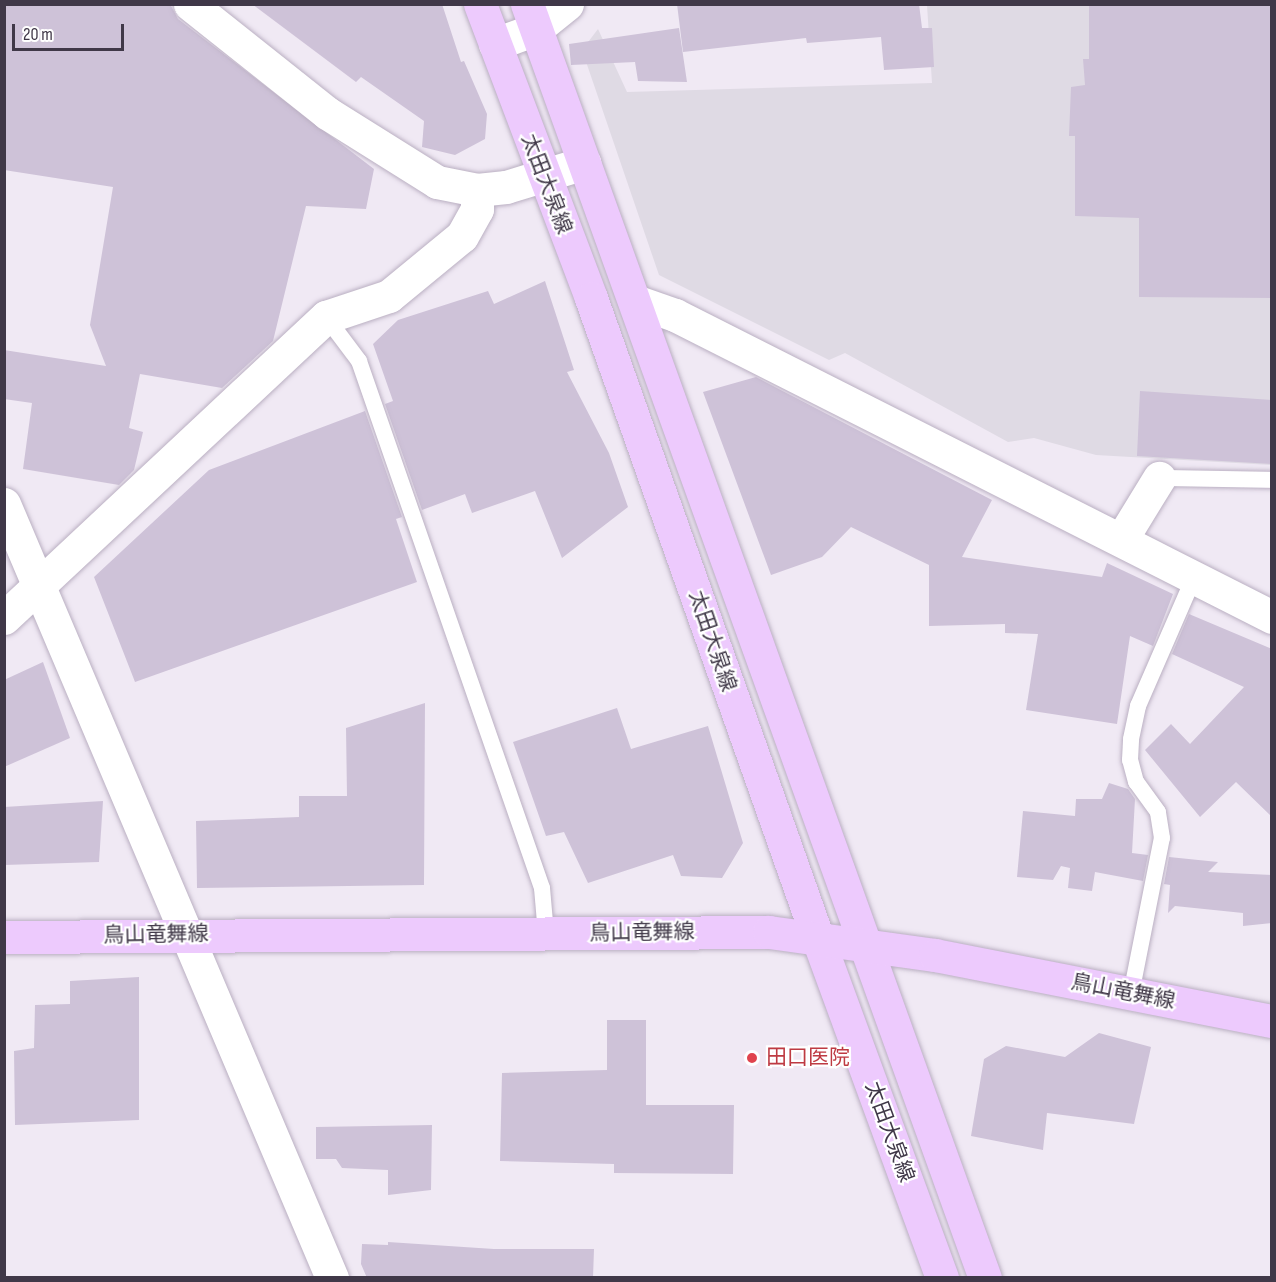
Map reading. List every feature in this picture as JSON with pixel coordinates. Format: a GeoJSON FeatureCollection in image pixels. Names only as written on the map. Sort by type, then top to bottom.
{"type":"FeatureCollection","features":[{"type":"Feature","properties":{"kind":"main road","name":"太田大泉線"},"geometry":{"type":"LineString","coordinates":[[480,4],[543,178],[591,298],[818,939],[942,1278]]}},
{"type":"Feature","properties":{"kind":"main road","name":"太田大泉線"},"geometry":{"type":"LineString","coordinates":[[532,17],[985,1278]]}},
{"type":"Feature","properties":{"kind":"main road","name":"鳥山竜舞線"},"geometry":{"type":"LineString","coordinates":[[4,937],[187,934],[769,932],[946,957],[1272,1021]]}},
{"type":"Feature","properties":{"kind":"street"},"geometry":{"type":"LineString","coordinates":[[190,4],[327,113],[420,174],[447,185],[477,190],[543,178],[584,163]]}},
{"type":"Feature","properties":{"kind":"street"},"geometry":{"type":"LineString","coordinates":[[495,44],[532,17],[567,4]]}},
{"type":"Feature","properties":{"kind":"street"},"geometry":{"type":"LineString","coordinates":[[4,618],[326,317],[388,296],[437,259],[462,236],[472,221],[477,209],[477,190]]}},
{"type":"Feature","properties":{"kind":"street"},"geometry":{"type":"LineString","coordinates":[[635,301],[675,315],[1272,617]]}},
{"type":"Feature","properties":{"kind":"street"},"geometry":{"type":"LineString","coordinates":[[1122,540],[1159,477]]}},
{"type":"Feature","properties":{"kind":"street"},"geometry":{"type":"LineString","coordinates":[[4,504],[332,1278]]}},
{"type":"Feature","properties":{"kind":"lane"},"geometry":{"type":"LineString","coordinates":[[326,317],[359,361],[367,383],[542,888],[546,934]]}},
{"type":"Feature","properties":{"kind":"lane"},"geometry":{"type":"LineString","coordinates":[[1159,477],[1272,480]]}},
{"type":"Feature","properties":{"kind":"lane"},"geometry":{"type":"LineString","coordinates":[[1131,994],[1162,838],[1158,812],[1136,782],[1130,760],[1131,739],[1138,706],[1194,577]]}},
{"type":"Feature","properties":{"kind":"shaded area"},"geometry":{"type":"Polygon","coordinates":[[[927,5],[1271,5],[1271,465],[1096,455],[1034,438],[1008,442],[845,353],[829,360],[659,275],[582,50],[598,29],[627,92],[932,83],[927,5]]]}},
{"type":"Feature","properties":{"kind":"building"},"geometry":{"type":"Polygon","coordinates":[[[4,4],[170,4],[178,19],[374,169],[366,209],[306,206],[273,341],[222,388],[140,374],[129,428],[143,432],[134,470],[119,485],[23,469],[32,403],[4,399],[4,350],[106,366],[90,325],[113,187],[4,170],[4,4]]]}},
{"type":"Feature","properties":{"kind":"building"},"geometry":{"type":"Polygon","coordinates":[[[252,4],[442,4],[461,62],[464,61],[487,114],[485,139],[455,155],[422,147],[424,121],[361,77],[356,82],[252,4]]]}},
{"type":"Feature","properties":{"kind":"building"},"geometry":{"type":"Polygon","coordinates":[[[677,4],[919,4],[922,28],[932,28],[934,67],[884,70],[881,37],[807,43],[806,38],[683,52],[677,4]]]}},
{"type":"Feature","properties":{"kind":"building"},"geometry":{"type":"Polygon","coordinates":[[[1089,4],[1272,4],[1272,298],[1139,297],[1139,218],[1075,216],[1075,136],[1069,136],[1071,87],[1085,85],[1083,59],[1089,59],[1089,4]]]}},
{"type":"Feature","properties":{"kind":"building"},"geometry":{"type":"Polygon","coordinates":[[[679,28],[687,82],[638,81],[635,62],[571,65],[569,44],[679,28]]]}},
{"type":"Feature","properties":{"kind":"building"},"geometry":{"type":"Polygon","coordinates":[[[545,281],[574,370],[567,372],[609,453],[628,507],[562,558],[535,491],[472,513],[465,494],[422,510],[385,404],[393,401],[373,344],[398,320],[488,291],[494,304],[545,281]]]}},
{"type":"Feature","properties":{"kind":"building"},"geometry":{"type":"Polygon","coordinates":[[[756,377],[992,500],[962,557],[1102,577],[1107,563],[1173,594],[1153,646],[1130,636],[1117,724],[1026,710],[1038,634],[1005,633],[1005,624],[929,626],[929,565],[851,527],[822,557],[771,575],[703,392],[756,377]]]}},
{"type":"Feature","properties":{"kind":"building"},"geometry":{"type":"Polygon","coordinates":[[[1140,391],[1272,400],[1272,464],[1137,456],[1140,391]]]}},
{"type":"Feature","properties":{"kind":"building"},"geometry":{"type":"Polygon","coordinates":[[[365,411],[402,517],[396,519],[417,582],[135,682],[94,577],[209,470],[365,411]]]}},
{"type":"Feature","properties":{"kind":"building"},"geometry":{"type":"Polygon","coordinates":[[[1189,614],[1272,649],[1272,817],[1236,782],[1200,817],[1145,750],[1171,724],[1190,744],[1244,687],[1172,654],[1189,614]]]}},
{"type":"Feature","properties":{"kind":"building"},"geometry":{"type":"Polygon","coordinates":[[[43,662],[70,738],[4,767],[4,680],[43,662]]]}},
{"type":"Feature","properties":{"kind":"building"},"geometry":{"type":"Polygon","coordinates":[[[425,703],[424,885],[197,888],[196,821],[299,817],[299,796],[347,796],[346,728],[425,703]]]}},
{"type":"Feature","properties":{"kind":"building"},"geometry":{"type":"Polygon","coordinates":[[[617,708],[631,749],[708,726],[743,843],[722,878],[681,876],[673,855],[588,883],[564,832],[546,836],[513,742],[617,708]]]}},
{"type":"Feature","properties":{"kind":"building"},"geometry":{"type":"Polygon","coordinates":[[[1109,783],[1128,789],[1135,799],[1132,853],[1148,855],[1143,881],[1095,872],[1092,891],[1068,888],[1070,868],[1061,866],[1053,880],[1017,877],[1023,811],[1075,816],[1076,799],[1102,799],[1109,783]]]}},
{"type":"Feature","properties":{"kind":"building"},"geometry":{"type":"Polygon","coordinates":[[[103,801],[99,862],[4,865],[4,807],[103,801]]]}},
{"type":"Feature","properties":{"kind":"building"},"geometry":{"type":"Polygon","coordinates":[[[1169,857],[1218,862],[1208,872],[1272,875],[1272,923],[1243,926],[1243,913],[1175,906],[1168,913],[1170,885],[1164,884],[1169,857]]]}},
{"type":"Feature","properties":{"kind":"building"},"geometry":{"type":"Polygon","coordinates":[[[139,977],[139,1120],[15,1125],[14,1051],[34,1048],[35,1005],[70,1004],[70,981],[139,977]]]}},
{"type":"Feature","properties":{"kind":"building"},"geometry":{"type":"Polygon","coordinates":[[[607,1020],[646,1020],[646,1105],[734,1105],[733,1174],[614,1173],[614,1164],[500,1161],[502,1073],[607,1070],[607,1020]]]}},
{"type":"Feature","properties":{"kind":"building"},"geometry":{"type":"Polygon","coordinates":[[[1099,1033],[1151,1047],[1134,1124],[1047,1113],[1043,1150],[971,1136],[984,1059],[1006,1046],[1065,1057],[1099,1033]]]}},
{"type":"Feature","properties":{"kind":"building"},"geometry":{"type":"Polygon","coordinates":[[[432,1125],[431,1190],[388,1195],[388,1170],[342,1168],[336,1159],[316,1159],[316,1127],[432,1125]]]}},
{"type":"Feature","properties":{"kind":"building"},"geometry":{"type":"Polygon","coordinates":[[[388,1242],[494,1249],[594,1249],[593,1278],[367,1278],[361,1264],[362,1244],[388,1245],[388,1242]]]}},
{"type":"Feature","properties":{"kind":"place","name":"田口医院"},"geometry":{"type":"Point","coordinates":[752,1058]}}]}
